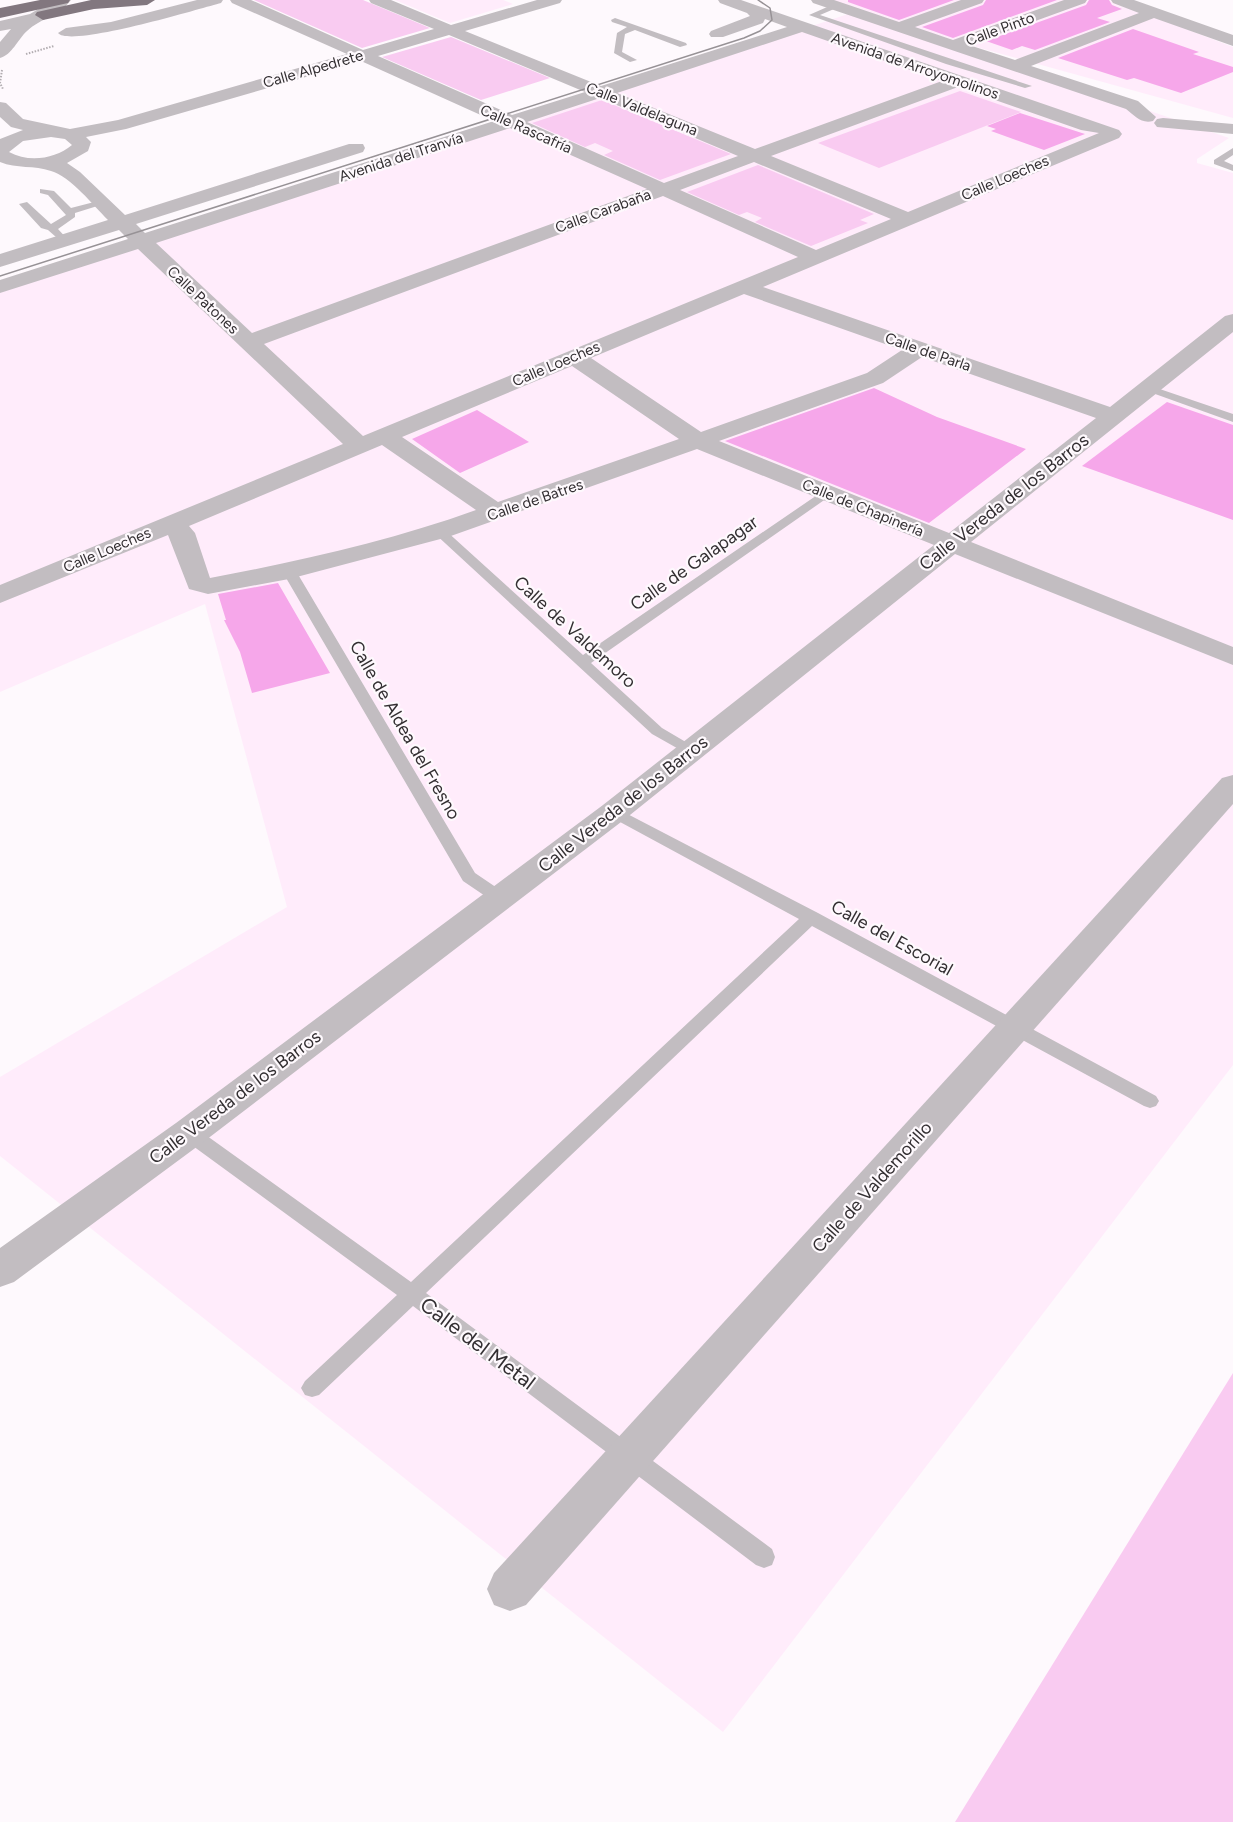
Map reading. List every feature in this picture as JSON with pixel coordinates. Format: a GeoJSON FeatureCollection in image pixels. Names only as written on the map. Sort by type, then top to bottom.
{"type":"FeatureCollection","features":[{"type":"Feature","properties":{"kind":"highway"},"geometry":{"type":"LineString","coordinates":[[0,6],[26,0]]}},
{"type":"Feature","properties":{"kind":"highway"},"geometry":{"type":"LineString","coordinates":[[0,13],[147,0]]}},
{"type":"Feature","properties":{"kind":"street"},"geometry":{"type":"LineString","coordinates":[[63,39],[215,0]]}},
{"type":"Feature","properties":{"kind":"street","name":"Calle Rascafría"},"geometry":{"type":"LineString","coordinates":[[238,0],[814,257]]}},
{"type":"Feature","properties":{"kind":"street","name":"Calle Valdelaguna"},"geometry":{"type":"LineString","coordinates":[[377,0],[908,219]]}},
{"type":"Feature","properties":{"kind":"street","name":"Calle Alpedrete"},"geometry":{"type":"LineString","coordinates":[[15,131],[70,134],[120,124],[554,0]]}},
{"type":"Feature","properties":{"kind":"street","name":"Avenida de Arroyomolinos"},"geometry":{"type":"LineString","coordinates":[[726,0],[1087,126],[1117,133]]}},
{"type":"Feature","properties":{"kind":"street","name":"Avenida de Arroyomolinos"},"geometry":{"type":"LineString","coordinates":[[819,0],[954,45],[1019,75],[1132,105],[1155,126]]}},
{"type":"Feature","properties":{"kind":"street"},"geometry":{"type":"LineString","coordinates":[[899,27],[976,0]]}},
{"type":"Feature","properties":{"kind":"street","name":"Calle Pinto"},"geometry":{"type":"LineString","coordinates":[[954,45],[1079,0]]}},
{"type":"Feature","properties":{"kind":"street"},"geometry":{"type":"LineString","coordinates":[[1119,0],[1233,41]]}},
{"type":"Feature","properties":{"kind":"street"},"geometry":{"type":"LineString","coordinates":[[0,26],[52,8]]}},
{"type":"Feature","properties":{"kind":"street"},"geometry":{"type":"LineString","coordinates":[[5,52],[20,28],[52,8]]}},
{"type":"Feature","properties":{"kind":"street"},"geometry":{"type":"LineString","coordinates":[[611,68],[751,23],[757,20],[758,15],[753,10]]}},
{"type":"Feature","properties":{"kind":"street"},"geometry":{"type":"LineString","coordinates":[[1019,75],[1155,12]]}},
{"type":"Feature","properties":{"kind":"street","name":"Avenida del Tranvía"},"geometry":{"type":"LineString","coordinates":[[0,287],[802,27]]}},
{"type":"Feature","properties":{"kind":"street"},"geometry":{"type":"LineString","coordinates":[[549,87],[591,74]]}},
{"type":"Feature","properties":{"kind":"street","name":"Calle Carabaña"},"geometry":{"type":"LineString","coordinates":[[249,342],[958,81]]}},
{"type":"Feature","properties":{"kind":"street"},"geometry":{"type":"LineString","coordinates":[[2,100],[15,131],[0,149],[0,154],[15,162],[42,163],[62,159],[77,152],[82,142],[70,134]]}},
{"type":"Feature","properties":{"kind":"street","name":"Avenida del Tranvía"},"geometry":{"type":"LineString","coordinates":[[456,117],[504,101]]}},
{"type":"Feature","properties":{"kind":"street","name":"Calle Loeches"},"geometry":{"type":"LineString","coordinates":[[1117,133],[1102,122],[1112,116],[1128,114],[1155,126]]}},
{"type":"Feature","properties":{"kind":"street"},"geometry":{"type":"LineString","coordinates":[[1155,126],[1233,129]]}},
{"type":"Feature","properties":{"kind":"street","name":"Calle Loeches"},"geometry":{"type":"LineString","coordinates":[[0,595],[1117,133]]}},
{"type":"Feature","properties":{"kind":"street","name":"Avenida del Tranvía"},"geometry":{"type":"LineString","coordinates":[[0,261],[58,234],[122,223],[379,141]]}},
{"type":"Feature","properties":{"kind":"street","name":"Calle Patones"},"geometry":{"type":"LineString","coordinates":[[42,163],[60,167],[73,176],[359,446]]}},
{"type":"Feature","properties":{"kind":"street","name":"Calle de Parla"},"geometry":{"type":"LineString","coordinates":[[743,287],[1113,416]]}},
{"type":"Feature","properties":{"kind":"street","name":"Calle Vereda de los Barros"},"geometry":{"type":"LineString","coordinates":[[0,1270],[44,1235],[189,1133],[614,812],[1233,321]]}},
{"type":"Feature","properties":{"kind":"street","name":"Calle de Batres"},"geometry":{"type":"LineString","coordinates":[[171,524],[182,533],[198,583],[208,585],[289,571],[440,532],[700,442],[875,378],[919,349]]}},
{"type":"Feature","properties":{"kind":"street","name":"Calle de Chapinería"},"geometry":{"type":"LineString","coordinates":[[574,357],[700,442],[1233,657]]}},
{"type":"Feature","properties":{"kind":"street"},"geometry":{"type":"LineString","coordinates":[[385,436],[497,513]]}},
{"type":"Feature","properties":{"kind":"street","name":"Calle de Valdemorillo"},"geometry":{"type":"LineString","coordinates":[[510,1588],[1233,785]]}},
{"type":"Feature","properties":{"kind":"lane"},"geometry":{"type":"LineString","coordinates":[[837,6],[813,15],[949,62],[1019,75]]}},
{"type":"Feature","properties":{"kind":"lane"},"geometry":{"type":"LineString","coordinates":[[615,20],[694,41]]}},
{"type":"Feature","properties":{"kind":"lane"},"geometry":{"type":"LineString","coordinates":[[633,60],[618,53],[621,33],[635,27]]}},
{"type":"Feature","properties":{"kind":"lane"},"geometry":{"type":"LineString","coordinates":[[1233,151],[1217,162],[1233,168]]}},
{"type":"Feature","properties":{"kind":"lane"},"geometry":{"type":"LineString","coordinates":[[24,204],[45,226],[58,234],[72,215],[51,193],[43,191]]}},
{"type":"Feature","properties":{"kind":"lane"},"geometry":{"type":"LineString","coordinates":[[70,211],[102,203]]}},
{"type":"Feature","properties":{"kind":"lane"},"geometry":{"type":"LineString","coordinates":[[1148,388],[1233,418]]}},
{"type":"Feature","properties":{"kind":"lane","name":"Calle de Galapagar"},"geometry":{"type":"LineString","coordinates":[[581,663],[826,493]]}},
{"type":"Feature","properties":{"kind":"lane","name":"Calle de Valdemoro"},"geometry":{"type":"LineString","coordinates":[[440,532],[657,730],[691,751]]}},
{"type":"Feature","properties":{"kind":"lane","name":"Calle de Aldea del Fresno"},"geometry":{"type":"LineString","coordinates":[[289,571],[469,877],[500,898]]}},
{"type":"Feature","properties":{"kind":"lane","name":"Calle del Escorial"},"geometry":{"type":"LineString","coordinates":[[614,812],[1150,1101]]}},
{"type":"Feature","properties":{"kind":"lane"},"geometry":{"type":"LineString","coordinates":[[312,1388],[812,917]]}},
{"type":"Feature","properties":{"kind":"lane","name":"Calle del Metal"},"geometry":{"type":"LineString","coordinates":[[189,1133],[412,1293],[764,1557]]}},
{"type":"Feature","properties":{"kind":"path"},"geometry":{"type":"LineString","coordinates":[[2,100],[0,82],[5,52],[63,39]]}},
{"type":"Feature","properties":{"kind":"shaded area"},"geometry":{"type":"Polygon","coordinates":[[[254,0],[363,0],[430,28],[362,48],[254,0]]]}},
{"type":"Feature","properties":{"kind":"shaded area"},"geometry":{"type":"Polygon","coordinates":[[[395,0],[503,0],[513,4],[450,23],[395,0]]]}},
{"type":"Feature","properties":{"kind":"shaded area"},"geometry":{"type":"Polygon","coordinates":[[[831,0],[1111,0],[1233,47],[1233,118],[962,43],[831,0]]]}},
{"type":"Feature","properties":{"kind":"shaded area"},"geometry":{"type":"Polygon","coordinates":[[[857,11],[1229,138],[1197,159],[1197,163],[1233,173],[1233,1065],[723,1732],[0,1156],[0,1077],[287,907],[205,604],[0,692],[0,292],[511,127],[857,11]]]}},
{"type":"Feature","properties":{"kind":"shaded area"},"geometry":{"type":"Polygon","coordinates":[[[451,37],[550,78],[481,100],[382,57],[451,37]]]}},
{"type":"Feature","properties":{"kind":"shaded area"},"geometry":{"type":"Polygon","coordinates":[[[960,91],[1021,112],[879,168],[818,143],[960,91]]]}},
{"type":"Feature","properties":{"kind":"shaded area"},"geometry":{"type":"Polygon","coordinates":[[[602,100],[731,154],[660,180],[604,155],[613,151],[595,143],[585,147],[532,123],[602,100]]]}},
{"type":"Feature","properties":{"kind":"shaded area"},"geometry":{"type":"Polygon","coordinates":[[[758,165],[874,214],[860,220],[868,223],[811,246],[755,222],[762,218],[747,212],[739,215],[687,192],[758,165]]]}},
{"type":"Feature","properties":{"kind":"shaded area"},"geometry":{"type":"Polygon","coordinates":[[[1233,1373],[1233,1822],[955,1822],[1233,1373]]]}},
{"type":"Feature","properties":{"kind":"building"},"geometry":{"type":"Polygon","coordinates":[[[848,0],[954,0],[899,20],[848,2],[848,0]]]}},
{"type":"Feature","properties":{"kind":"building"},"geometry":{"type":"Polygon","coordinates":[[[986,0],[1057,0],[953,38],[922,27],[983,5],[986,0]]]}},
{"type":"Feature","properties":{"kind":"building"},"geometry":{"type":"Polygon","coordinates":[[[1089,0],[1109,0],[1112,5],[1122,9],[1097,18],[1110,22],[1035,50],[1022,46],[1012,50],[986,41],[1086,5],[1089,0]]]}},
{"type":"Feature","properties":{"kind":"building"},"geometry":{"type":"Polygon","coordinates":[[[1133,29],[1199,52],[1193,54],[1233,67],[1233,72],[1181,93],[1134,78],[1127,80],[1058,58],[1133,29]]]}},
{"type":"Feature","properties":{"kind":"building"},"geometry":{"type":"Polygon","coordinates":[[[1020,113],[1085,134],[1044,150],[991,131],[996,129],[987,126],[1020,113]]]}},
{"type":"Feature","properties":{"kind":"building"},"geometry":{"type":"Polygon","coordinates":[[[874,388],[937,417],[1026,449],[929,523],[725,441],[874,388]]]}},
{"type":"Feature","properties":{"kind":"building"},"geometry":{"type":"Polygon","coordinates":[[[1167,402],[1233,425],[1233,520],[1082,466],[1167,402]]]}},
{"type":"Feature","properties":{"kind":"building"},"geometry":{"type":"Polygon","coordinates":[[[477,410],[529,442],[460,473],[412,439],[477,410]]]}},
{"type":"Feature","properties":{"kind":"building"},"geometry":{"type":"Polygon","coordinates":[[[278,583],[330,673],[252,693],[240,652],[224,620],[226,620],[218,594],[278,583]]]}},
{"type":"Feature","properties":{"kind":"tram line"},"geometry":{"type":"LineString","coordinates":[[0,276],[744,38],[760,31],[772,20],[770,8],[758,0]]}}]}
